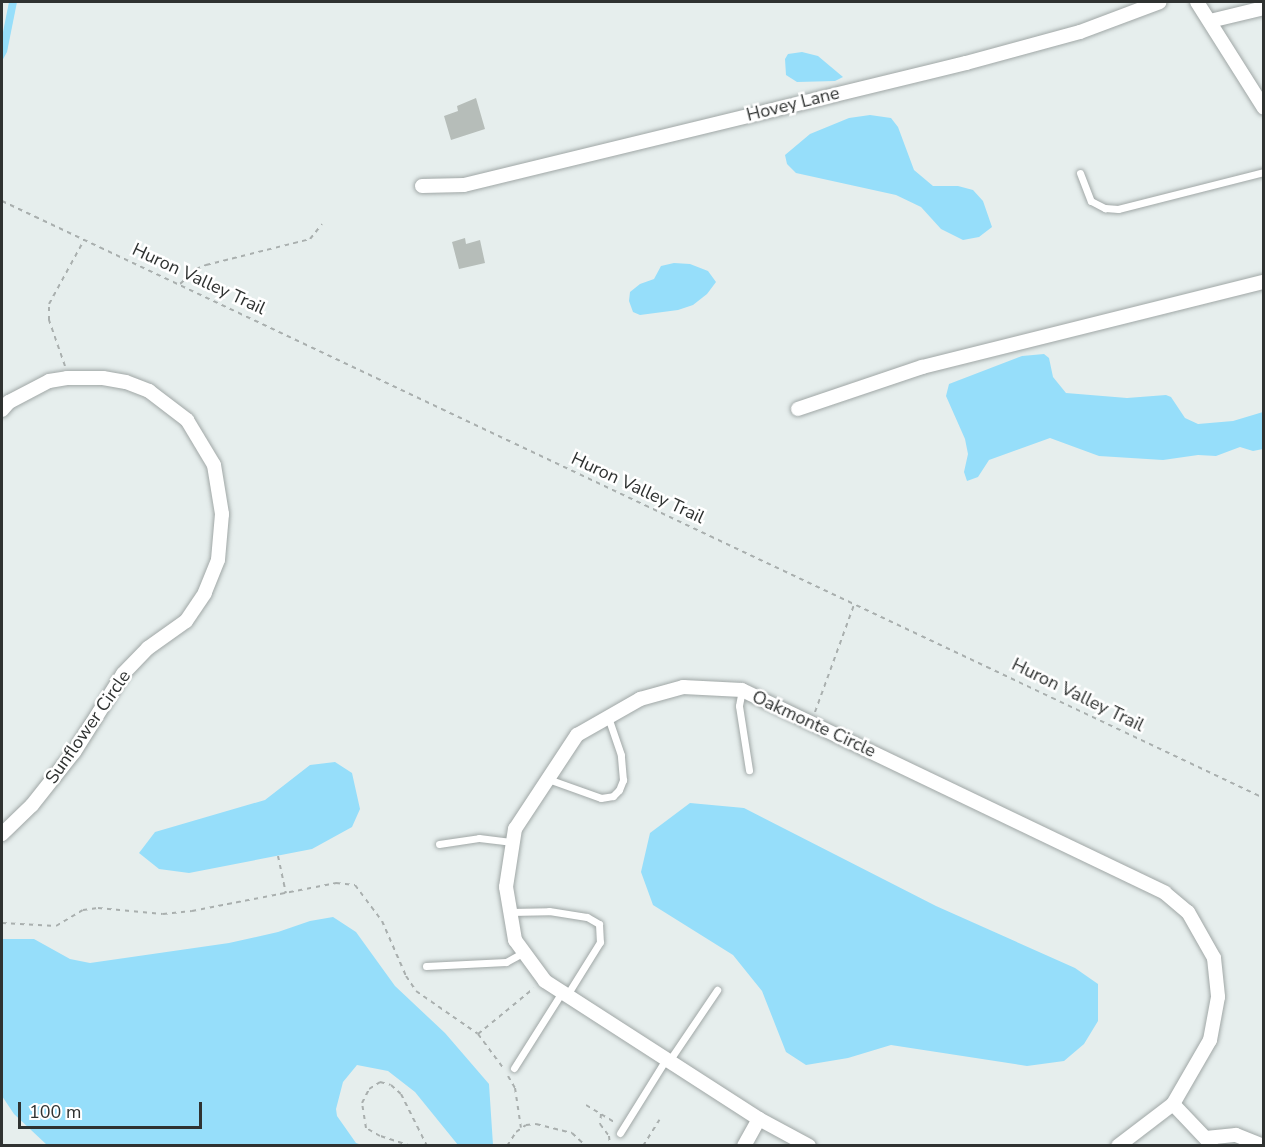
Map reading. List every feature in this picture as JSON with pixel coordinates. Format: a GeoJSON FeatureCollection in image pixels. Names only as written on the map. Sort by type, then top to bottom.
{"type":"FeatureCollection","features":[{"type":"Feature","properties":{"kind":"street","name":"Hovey Lane"},"geometry":{"type":"LineString","coordinates":[[422,186],[464,185],[966,63],[1080,32],[1160,2]]}},
{"type":"Feature","properties":{"kind":"street"},"geometry":{"type":"LineString","coordinates":[[1197,2],[1263,108]]}},
{"type":"Feature","properties":{"kind":"street"},"geometry":{"type":"LineString","coordinates":[[1210,21],[1263,8]]}},
{"type":"Feature","properties":{"kind":"street"},"geometry":{"type":"LineString","coordinates":[[798,409],[922,367],[1263,282]]}},
{"type":"Feature","properties":{"kind":"street","name":"Sunflower Circle"},"geometry":{"type":"LineString","coordinates":[[2,410],[9,402],[49,381],[67,378],[103,378],[126,382],[149,391],[187,420],[214,465],[222,514],[218,560],[206,593],[186,621],[148,648],[123,674],[74,752],[32,805],[2,834]]}},
{"type":"Feature","properties":{"kind":"street","name":"Oakmonte Circle"},"geometry":{"type":"LineString","coordinates":[[809,1146],[759,1119],[544,980],[515,940],[506,887],[515,829],[577,735],[640,699],[683,687],[742,690],[1165,893],[1188,912],[1215,958],[1218,997],[1210,1040],[1173,1104],[1118,1146]]}},
{"type":"Feature","properties":{"kind":"street"},"geometry":{"type":"LineString","coordinates":[[1173,1104],[1209,1142],[1236,1135],[1263,1146]]}},
{"type":"Feature","properties":{"kind":"street"},"geometry":{"type":"LineString","coordinates":[[744,1146],[759,1119]]}},
{"type":"Feature","properties":{"kind":"lane"},"geometry":{"type":"LineString","coordinates":[[1080,172],[1091,201],[1105,208],[1118,209],[1180,196],[1263,172]]}},
{"type":"Feature","properties":{"kind":"lane"},"geometry":{"type":"LineString","coordinates":[[742,690],[739,706],[749,770]]}},
{"type":"Feature","properties":{"kind":"lane"},"geometry":{"type":"LineString","coordinates":[[548,779],[601,798],[613,796],[619,790],[623,780],[621,755],[608,717]]}},
{"type":"Feature","properties":{"kind":"lane"},"geometry":{"type":"LineString","coordinates":[[439,844],[478,838],[513,842]]}},
{"type":"Feature","properties":{"kind":"lane"},"geometry":{"type":"LineString","coordinates":[[510,912],[549,911],[586,917],[599,924],[600,942],[514,1068]]}},
{"type":"Feature","properties":{"kind":"lane"},"geometry":{"type":"LineString","coordinates":[[426,966],[506,962],[524,952]]}},
{"type":"Feature","properties":{"kind":"lane"},"geometry":{"type":"LineString","coordinates":[[622,1130],[717,990]]}},
{"type":"Feature","properties":{"kind":"path","name":"Huron Valley Trail"},"geometry":{"type":"LineString","coordinates":[[2,201],[1263,798]]}},
{"type":"Feature","properties":{"kind":"path"},"geometry":{"type":"LineString","coordinates":[[179,285],[196,269],[206,264],[310,239],[322,224]]}},
{"type":"Feature","properties":{"kind":"path"},"geometry":{"type":"LineString","coordinates":[[67,378],[48,310],[51,298],[84,240]]}},
{"type":"Feature","properties":{"kind":"path"},"geometry":{"type":"LineString","coordinates":[[811,723],[854,605]]}},
{"type":"Feature","properties":{"kind":"path"},"geometry":{"type":"LineString","coordinates":[[278,856],[286,893]]}},
{"type":"Feature","properties":{"kind":"path"},"geometry":{"type":"LineString","coordinates":[[2,923],[56,926],[83,910],[98,908],[163,914],[192,911],[336,883],[355,885],[382,921],[406,976],[416,991],[478,1034],[515,1088],[521,1128]]}},
{"type":"Feature","properties":{"kind":"path"},"geometry":{"type":"LineString","coordinates":[[478,1034],[544,980]]}},
{"type":"Feature","properties":{"kind":"path"},"geometry":{"type":"LineString","coordinates":[[411,1146],[380,1136],[366,1128],[362,1103],[369,1089],[380,1082],[391,1085],[401,1094],[427,1146]]}},
{"type":"Feature","properties":{"kind":"path"},"geometry":{"type":"LineString","coordinates":[[586,1105],[622,1130]]}},
{"type":"Feature","properties":{"kind":"path"},"geometry":{"type":"LineString","coordinates":[[601,1114],[600,1124],[609,1136],[610,1146]]}},
{"type":"Feature","properties":{"kind":"path"},"geometry":{"type":"LineString","coordinates":[[643,1146],[659,1120]]}},
{"type":"Feature","properties":{"kind":"path"},"geometry":{"type":"LineString","coordinates":[[507,1146],[521,1128],[536,1124],[573,1133],[586,1146]]}},
{"type":"Feature","properties":{"kind":"water"},"geometry":{"type":"Polygon","coordinates":[[[9,2],[17,2],[7,52],[2,61],[2,37],[9,2]]]}},
{"type":"Feature","properties":{"kind":"water"},"geometry":{"type":"Polygon","coordinates":[[[802,52],[818,56],[843,77],[835,81],[797,82],[786,75],[785,59],[788,54],[802,52]]]}},
{"type":"Feature","properties":{"kind":"water"},"geometry":{"type":"Polygon","coordinates":[[[870,115],[891,118],[898,127],[914,170],[933,186],[958,186],[973,190],[983,201],[992,227],[979,237],[963,240],[941,229],[921,207],[896,195],[796,173],[787,164],[785,155],[810,134],[849,118],[870,115]]]}},
{"type":"Feature","properties":{"kind":"water"},"geometry":{"type":"Polygon","coordinates":[[[674,263],[690,264],[708,271],[716,282],[707,294],[693,305],[678,310],[640,315],[633,312],[629,301],[630,292],[640,284],[654,279],[661,266],[674,263]]]}},
{"type":"Feature","properties":{"kind":"water"},"geometry":{"type":"Polygon","coordinates":[[[1044,354],[1049,358],[1053,377],[1066,393],[1127,398],[1166,395],[1171,397],[1185,418],[1198,424],[1233,421],[1263,412],[1263,449],[1253,451],[1240,447],[1216,456],[1198,455],[1163,460],[1099,456],[1050,438],[989,460],[978,477],[967,481],[964,472],[968,454],[965,439],[946,396],[949,384],[1022,356],[1044,354]]]}},
{"type":"Feature","properties":{"kind":"water"},"geometry":{"type":"Polygon","coordinates":[[[335,762],[352,773],[360,809],[352,827],[312,849],[189,873],[159,869],[139,853],[155,832],[265,800],[310,765],[335,762]]]}},
{"type":"Feature","properties":{"kind":"water"},"geometry":{"type":"Polygon","coordinates":[[[690,803],[744,808],[936,906],[1075,968],[1098,984],[1098,1021],[1084,1044],[1064,1061],[1027,1066],[891,1045],[848,1058],[806,1065],[786,1052],[762,991],[733,955],[653,905],[641,872],[650,833],[690,803]]]}},
{"type":"Feature","properties":{"kind":"water"},"geometry":{"type":"Polygon","coordinates":[[[333,917],[356,932],[395,986],[445,1033],[489,1084],[493,1145],[458,1145],[415,1092],[388,1071],[357,1065],[343,1082],[336,1109],[337,1116],[356,1143],[362,1145],[47,1145],[14,1114],[2,1096],[2,939],[34,939],[70,959],[90,963],[229,943],[333,917]]]}},
{"type":"Feature","properties":{"kind":"building"},"geometry":{"type":"Polygon","coordinates":[[[476,98],[485,129],[451,140],[444,116],[458,111],[457,106],[476,98]]]}},
{"type":"Feature","properties":{"kind":"building"},"geometry":{"type":"Polygon","coordinates":[[[465,238],[466,244],[480,240],[485,263],[459,269],[452,242],[465,238]]]}}]}
